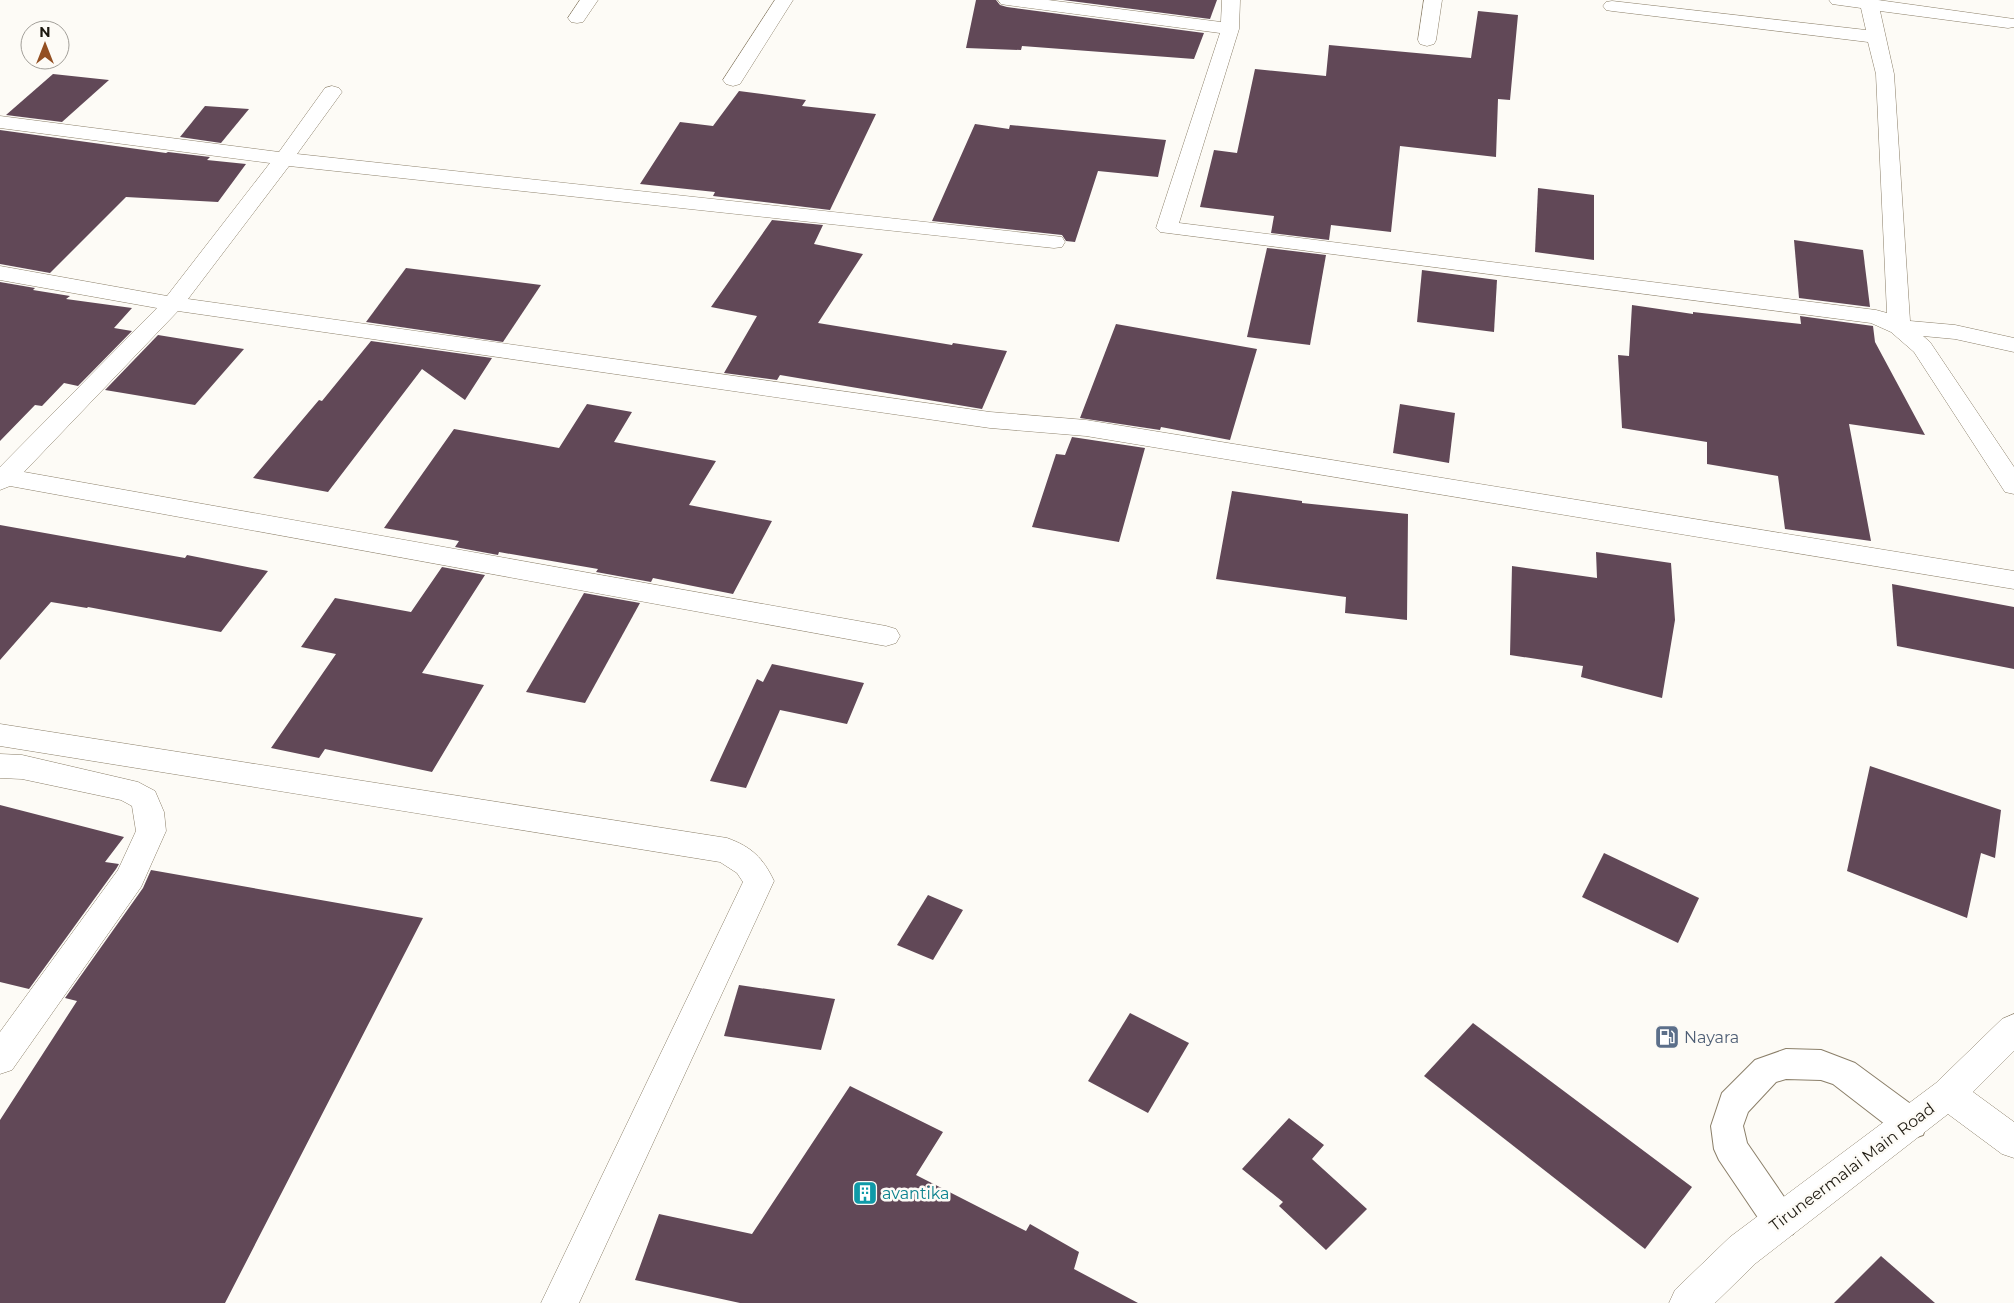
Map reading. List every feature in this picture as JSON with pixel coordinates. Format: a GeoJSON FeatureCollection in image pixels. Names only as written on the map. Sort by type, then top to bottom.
{"type":"FeatureCollection","features":[{"type":"Feature","properties":{"kind":"street"},"geometry":{"type":"LineString","coordinates":[[577,18],[589,0]]}},
{"type":"Feature","properties":{"kind":"street"},"geometry":{"type":"LineString","coordinates":[[734,80],[784,0]]}},
{"type":"Feature","properties":{"kind":"street"},"geometry":{"type":"LineString","coordinates":[[1007,0],[1230,29]]}},
{"type":"Feature","properties":{"kind":"street"},"geometry":{"type":"LineString","coordinates":[[1231,0],[1230,29],[1168,228],[1876,317],[1899,327],[1922,347],[2014,486]]}},
{"type":"Feature","properties":{"kind":"street"},"geometry":{"type":"LineString","coordinates":[[1427,40],[1433,0]]}},
{"type":"Feature","properties":{"kind":"street"},"geometry":{"type":"LineString","coordinates":[[1838,0],[1869,2],[2008,23]]}},
{"type":"Feature","properties":{"kind":"street"},"geometry":{"type":"LineString","coordinates":[[1869,2],[1885,74],[1899,327]]}},
{"type":"Feature","properties":{"kind":"street"},"geometry":{"type":"LineString","coordinates":[[1612,6],[1876,37]]}},
{"type":"Feature","properties":{"kind":"street"},"geometry":{"type":"LineString","coordinates":[[2,478],[173,304],[284,159],[332,92]]}},
{"type":"Feature","properties":{"kind":"street"},"geometry":{"type":"LineString","coordinates":[[0,122],[284,159],[1054,242]]}},
{"type":"Feature","properties":{"kind":"street"},"geometry":{"type":"LineString","coordinates":[[0,273],[173,304],[990,420],[1086,428],[2014,580]]}},
{"type":"Feature","properties":{"kind":"street"},"geometry":{"type":"LineString","coordinates":[[1899,327],[1955,332],[2014,345]]}},
{"type":"Feature","properties":{"kind":"street"},"geometry":{"type":"LineString","coordinates":[[2,478],[886,636]]}},
{"type":"Feature","properties":{"kind":"street"},"geometry":{"type":"LineString","coordinates":[[0,735],[727,851],[748,864],[759,881],[560,1303]]}},
{"type":"Feature","properties":{"kind":"street"},"geometry":{"type":"LineString","coordinates":[[0,766],[22,767],[128,790],[145,799],[149,812],[151,831],[130,878],[0,1059]]}},
{"type":"Feature","properties":{"kind":"street","name":"Tiruneermalai Main Road"},"geometry":{"type":"LineString","coordinates":[[1688,1303],[1743,1250],[1948,1094],[2014,1029]]}},
{"type":"Feature","properties":{"kind":"street"},"geometry":{"type":"LineString","coordinates":[[1948,1094],[2014,1142]]}},
{"type":"Feature","properties":{"kind":"lane"},"geometry":{"type":"LineString","coordinates":[[1781,1222],[1731,1149],[1727,1126],[1734,1104],[1766,1070],[1786,1064],[1821,1065],[1844,1073],[1911,1124]]}},
{"type":"Feature","properties":{"kind":"building"},"geometry":{"type":"Polygon","coordinates":[[[976,0],[996,0],[1000,5],[1007,7],[1204,33],[1194,59],[1022,46],[1021,50],[966,48],[976,0]]]}},
{"type":"Feature","properties":{"kind":"building"},"geometry":{"type":"Polygon","coordinates":[[[1063,0],[1217,0],[1210,19],[1063,0]]]}},
{"type":"Feature","properties":{"kind":"building"},"geometry":{"type":"Polygon","coordinates":[[[1478,11],[1518,15],[1510,100],[1498,99],[1496,157],[1400,146],[1391,232],[1331,225],[1329,240],[1271,233],[1274,216],[1200,207],[1214,150],[1237,153],[1255,69],[1326,76],[1329,45],[1471,58],[1478,11]]]}},
{"type":"Feature","properties":{"kind":"building"},"geometry":{"type":"Polygon","coordinates":[[[53,74],[109,80],[62,122],[6,115],[53,74]]]}},
{"type":"Feature","properties":{"kind":"building"},"geometry":{"type":"Polygon","coordinates":[[[739,91],[806,100],[802,106],[876,114],[830,210],[713,196],[715,192],[640,184],[680,122],[713,126],[739,91]]]}},
{"type":"Feature","properties":{"kind":"building"},"geometry":{"type":"Polygon","coordinates":[[[205,106],[249,109],[221,143],[180,137],[205,106]]]}},
{"type":"Feature","properties":{"kind":"building"},"geometry":{"type":"Polygon","coordinates":[[[975,124],[1009,129],[1010,125],[1166,140],[1158,177],[1098,171],[1075,242],[1066,241],[1062,235],[932,221],[975,124]]]}},
{"type":"Feature","properties":{"kind":"building"},"geometry":{"type":"Polygon","coordinates":[[[0,130],[166,153],[210,157],[207,160],[246,164],[218,202],[126,197],[50,273],[0,264],[0,130]]]}},
{"type":"Feature","properties":{"kind":"building"},"geometry":{"type":"Polygon","coordinates":[[[1538,188],[1594,195],[1594,260],[1535,252],[1538,188]]]}},
{"type":"Feature","properties":{"kind":"building"},"geometry":{"type":"Polygon","coordinates":[[[772,220],[823,225],[814,244],[863,254],[818,323],[952,345],[953,343],[1007,351],[982,409],[780,375],[777,380],[724,373],[757,316],[711,307],[772,220]]]}},
{"type":"Feature","properties":{"kind":"building"},"geometry":{"type":"Polygon","coordinates":[[[1794,240],[1863,250],[1870,307],[1799,298],[1794,240]]]}},
{"type":"Feature","properties":{"kind":"building"},"geometry":{"type":"Polygon","coordinates":[[[1267,248],[1326,255],[1310,345],[1247,337],[1267,248]]]}},
{"type":"Feature","properties":{"kind":"building"},"geometry":{"type":"Polygon","coordinates":[[[406,268],[541,285],[503,342],[366,322],[406,268]]]}},
{"type":"Feature","properties":{"kind":"building"},"geometry":{"type":"Polygon","coordinates":[[[1422,270],[1497,280],[1494,332],[1417,322],[1422,270]]]}},
{"type":"Feature","properties":{"kind":"building"},"geometry":{"type":"Polygon","coordinates":[[[0,282],[70,296],[66,299],[132,308],[114,328],[132,331],[78,386],[64,383],[42,406],[35,405],[0,441],[0,282]]]}},
{"type":"Feature","properties":{"kind":"building"},"geometry":{"type":"Polygon","coordinates":[[[1632,305],[1693,314],[1693,312],[1801,324],[1800,316],[1873,326],[1875,342],[1925,435],[1849,424],[1871,541],[1785,529],[1778,476],[1707,464],[1707,442],[1622,428],[1618,355],[1629,356],[1632,305]]]}},
{"type":"Feature","properties":{"kind":"building"},"geometry":{"type":"Polygon","coordinates":[[[1116,324],[1257,349],[1230,440],[1161,427],[1160,430],[1080,418],[1116,324]]]}},
{"type":"Feature","properties":{"kind":"building"},"geometry":{"type":"Polygon","coordinates":[[[158,335],[244,349],[195,405],[105,390],[158,335]]]}},
{"type":"Feature","properties":{"kind":"building"},"geometry":{"type":"Polygon","coordinates":[[[371,341],[492,358],[465,400],[422,369],[328,492],[253,478],[319,400],[322,401],[371,341]]]}},
{"type":"Feature","properties":{"kind":"building"},"geometry":{"type":"Polygon","coordinates":[[[587,404],[632,412],[614,442],[716,461],[689,505],[772,521],[733,594],[653,578],[651,582],[596,572],[598,569],[499,552],[498,555],[455,547],[459,541],[384,528],[454,429],[559,448],[587,404]]]}},
{"type":"Feature","properties":{"kind":"building"},"geometry":{"type":"Polygon","coordinates":[[[1400,404],[1455,413],[1449,463],[1393,453],[1400,404]]]}},
{"type":"Feature","properties":{"kind":"building"},"geometry":{"type":"Polygon","coordinates":[[[1072,437],[1145,448],[1119,542],[1032,527],[1056,454],[1065,455],[1072,437]]]}},
{"type":"Feature","properties":{"kind":"building"},"geometry":{"type":"Polygon","coordinates":[[[1232,491],[1302,501],[1302,503],[1408,514],[1407,620],[1345,613],[1346,597],[1216,579],[1232,491]]]}},
{"type":"Feature","properties":{"kind":"building"},"geometry":{"type":"Polygon","coordinates":[[[0,525],[185,558],[187,555],[268,571],[221,632],[88,607],[51,602],[0,660],[0,525]]]}},
{"type":"Feature","properties":{"kind":"building"},"geometry":{"type":"Polygon","coordinates":[[[1596,552],[1671,563],[1675,620],[1662,698],[1581,677],[1583,666],[1510,655],[1512,566],[1597,578],[1596,552]]]}},
{"type":"Feature","properties":{"kind":"building"},"geometry":{"type":"Polygon","coordinates":[[[442,567],[485,575],[422,673],[484,685],[432,772],[325,749],[319,758],[271,748],[336,654],[301,647],[335,598],[411,612],[442,567]]]}},
{"type":"Feature","properties":{"kind":"building"},"geometry":{"type":"Polygon","coordinates":[[[1892,584],[2014,607],[2014,669],[1897,646],[1892,584]]]}},
{"type":"Feature","properties":{"kind":"building"},"geometry":{"type":"Polygon","coordinates":[[[584,593],[640,603],[585,703],[526,692],[584,593]]]}},
{"type":"Feature","properties":{"kind":"building"},"geometry":{"type":"Polygon","coordinates":[[[772,664],[864,683],[847,724],[780,710],[746,788],[710,781],[757,679],[763,682],[772,664]]]}},
{"type":"Feature","properties":{"kind":"building"},"geometry":{"type":"Polygon","coordinates":[[[1870,766],[2001,810],[1995,858],[1981,853],[1967,918],[1847,871],[1870,766]]]}},
{"type":"Feature","properties":{"kind":"building"},"geometry":{"type":"Polygon","coordinates":[[[0,805],[124,837],[105,862],[119,864],[116,869],[29,989],[0,982],[0,805]]]}},
{"type":"Feature","properties":{"kind":"building"},"geometry":{"type":"Polygon","coordinates":[[[1604,853],[1699,898],[1678,943],[1582,897],[1604,853]]]}},
{"type":"Feature","properties":{"kind":"building"},"geometry":{"type":"Polygon","coordinates":[[[151,870],[423,918],[225,1303],[0,1303],[0,1120],[77,1001],[65,998],[143,888],[151,870]]]}},
{"type":"Feature","properties":{"kind":"building"},"geometry":{"type":"Polygon","coordinates":[[[928,895],[963,910],[933,960],[897,945],[928,895]]]}},
{"type":"Feature","properties":{"kind":"building"},"geometry":{"type":"Polygon","coordinates":[[[739,985],[835,999],[821,1050],[724,1036],[739,985]]]}},
{"type":"Feature","properties":{"kind":"building"},"geometry":{"type":"Polygon","coordinates":[[[1130,1013],[1189,1043],[1148,1113],[1088,1081],[1130,1013]]]}},
{"type":"Feature","properties":{"kind":"building"},"geometry":{"type":"Polygon","coordinates":[[[1473,1023],[1692,1187],[1645,1249],[1424,1076],[1473,1023]]]}},
{"type":"Feature","properties":{"kind":"building","name":"avantika"},"geometry":{"type":"Polygon","coordinates":[[[850,1086],[943,1132],[916,1175],[1026,1231],[1030,1224],[1079,1252],[1074,1269],[1138,1303],[740,1303],[635,1280],[659,1214],[752,1234],[850,1086]]]}},
{"type":"Feature","properties":{"kind":"building"},"geometry":{"type":"Polygon","coordinates":[[[1289,1118],[1324,1145],[1312,1159],[1367,1209],[1326,1250],[1279,1206],[1283,1202],[1242,1169],[1289,1118]]]}},
{"type":"Feature","properties":{"kind":"building"},"geometry":{"type":"Polygon","coordinates":[[[1881,1256],[1935,1303],[1834,1303],[1881,1256]]]}},
{"type":"Feature","properties":{"kind":"place","name":"Nayara"},"geometry":{"type":"Point","coordinates":[1667,1037]}},
{"type":"Feature","properties":{"kind":"place","name":"avantika"},"geometry":{"type":"Point","coordinates":[865,1193]}}]}
